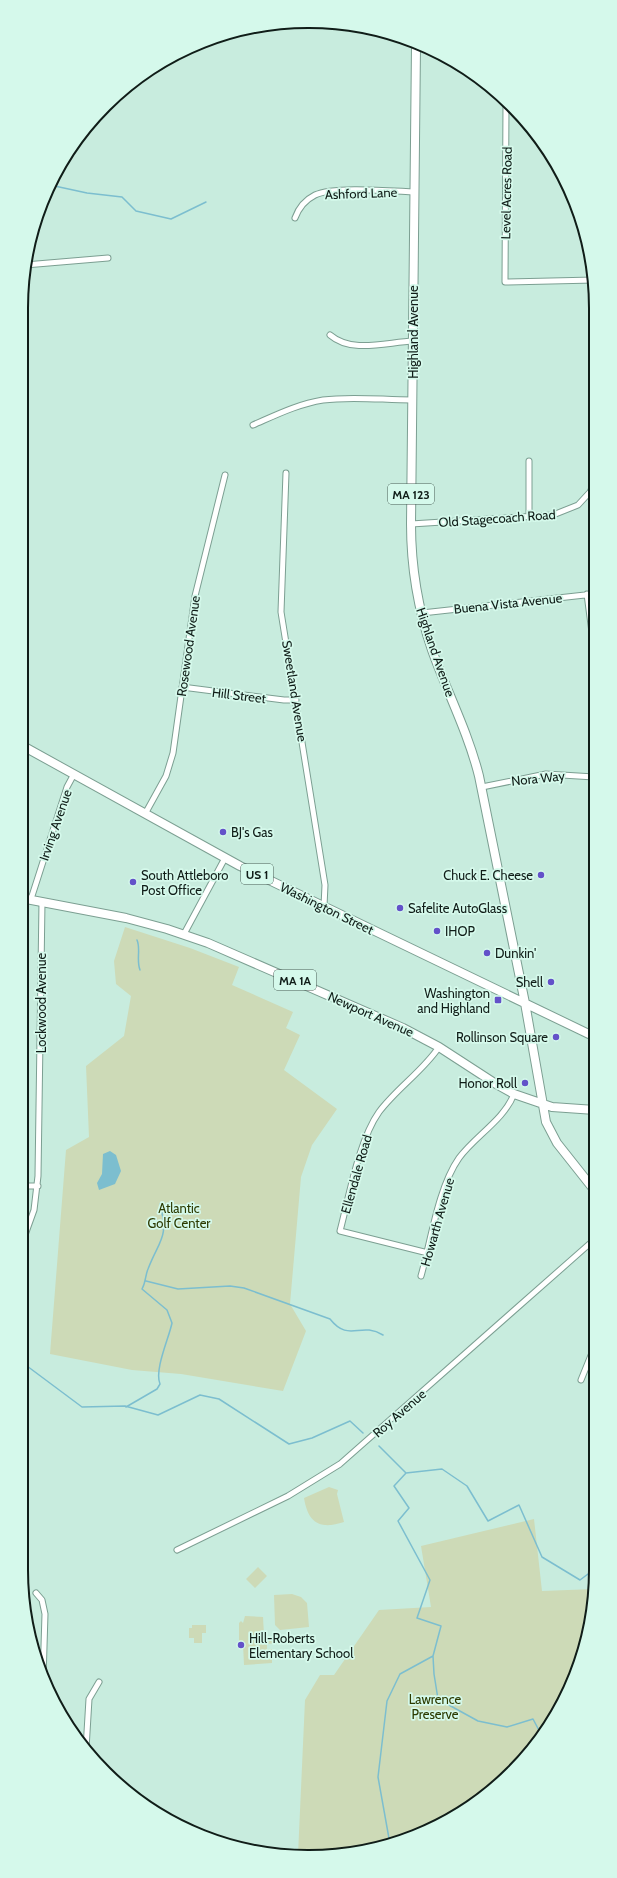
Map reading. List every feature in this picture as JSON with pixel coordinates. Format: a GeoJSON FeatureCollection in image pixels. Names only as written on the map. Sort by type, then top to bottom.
{"type":"FeatureCollection","features":[{"type":"Feature","properties":{"kind":"main road","name":"Highland Avenue"},"geometry":{"type":"LineString","coordinates":[[416,49],[411,524],[415,580],[422,613],[433,651],[472,749],[482,786],[525,1003],[543,1104]]}},
{"type":"Feature","properties":{"kind":"main road","name":"Washington Street"},"geometry":{"type":"LineString","coordinates":[[28,749],[225,858],[589,1034]]}},
{"type":"Feature","properties":{"kind":"main road","name":"Newport Avenue"},"geometry":{"type":"LineString","coordinates":[[30,900],[126,918],[184,934],[227,950],[384,1019],[439,1047],[514,1094],[543,1104]]}},
{"type":"Feature","properties":{"kind":"main road","name":"MA 1A"},"geometry":{"type":"LineString","coordinates":[[543,1104],[552,1107],[589,1110]]}},
{"type":"Feature","properties":{"kind":"main road","name":"MA 123"},"geometry":{"type":"LineString","coordinates":[[543,1104],[546,1122],[552,1136],[589,1183]]}},
{"type":"Feature","properties":{"kind":"street","name":"Level Acres Road"},"geometry":{"type":"LineString","coordinates":[[506,109],[505,282],[587,280]]}},
{"type":"Feature","properties":{"kind":"street","name":"Ashford Lane"},"geometry":{"type":"LineString","coordinates":[[295,218],[303,204],[322,192],[414,192]]}},
{"type":"Feature","properties":{"kind":"street"},"geometry":{"type":"LineString","coordinates":[[31,264],[108,258]]}},
{"type":"Feature","properties":{"kind":"street"},"geometry":{"type":"LineString","coordinates":[[330,336],[339,341],[359,345],[413,341]]}},
{"type":"Feature","properties":{"kind":"street"},"geometry":{"type":"LineString","coordinates":[[253,424],[289,409],[323,400],[412,400]]}},
{"type":"Feature","properties":{"kind":"street"},"geometry":{"type":"LineString","coordinates":[[529,461],[529,516]]}},
{"type":"Feature","properties":{"kind":"street","name":"Sweetland Avenue"},"geometry":{"type":"LineString","coordinates":[[286,473],[281,612],[325,885],[324,906]]}},
{"type":"Feature","properties":{"kind":"street","name":"Rosewood Avenue"},"geometry":{"type":"LineString","coordinates":[[145,814],[162,785],[172,761],[190,625],[198,583],[225,475]]}},
{"type":"Feature","properties":{"kind":"street","name":"Old Stagecoach Road"},"geometry":{"type":"LineString","coordinates":[[411,524],[553,515],[570,509],[584,499],[589,492]]}},
{"type":"Feature","properties":{"kind":"street"},"geometry":{"type":"LineString","coordinates":[[587,594],[589,609]]}},
{"type":"Feature","properties":{"kind":"street","name":"Buena Vista Avenue"},"geometry":{"type":"LineString","coordinates":[[422,613],[587,594]]}},
{"type":"Feature","properties":{"kind":"street","name":"Hill Street"},"geometry":{"type":"LineString","coordinates":[[182,688],[284,700],[296,700]]}},
{"type":"Feature","properties":{"kind":"street","name":"Irving Avenue"},"geometry":{"type":"LineString","coordinates":[[30,900],[67,787],[74,774]]}},
{"type":"Feature","properties":{"kind":"street","name":"Nora Way"},"geometry":{"type":"LineString","coordinates":[[482,786],[546,774],[589,776]]}},
{"type":"Feature","properties":{"kind":"street"},"geometry":{"type":"LineString","coordinates":[[184,934],[225,858]]}},
{"type":"Feature","properties":{"kind":"street","name":"Lockwood Avenue"},"geometry":{"type":"LineString","coordinates":[[28,1227],[34,1210],[38,1186],[42,902]]}},
{"type":"Feature","properties":{"kind":"street","name":"Ellendale Road"},"geometry":{"type":"LineString","coordinates":[[428,1253],[340,1231],[364,1143],[370,1127],[384,1105],[439,1047]]}},
{"type":"Feature","properties":{"kind":"street","name":"Howarth Avenue"},"geometry":{"type":"LineString","coordinates":[[421,1276],[443,1193],[451,1172],[464,1152],[507,1107],[514,1094]]}},
{"type":"Feature","properties":{"kind":"street"},"geometry":{"type":"LineString","coordinates":[[28,1186],[38,1186]]}},
{"type":"Feature","properties":{"kind":"street","name":"Roy Avenue"},"geometry":{"type":"LineString","coordinates":[[177,1550],[288,1496],[340,1464],[589,1244]]}},
{"type":"Feature","properties":{"kind":"street"},"geometry":{"type":"LineString","coordinates":[[581,1380],[589,1360]]}},
{"type":"Feature","properties":{"kind":"street"},"geometry":{"type":"LineString","coordinates":[[36,1594],[42,1600],[45,1614],[44,1662]]}},
{"type":"Feature","properties":{"kind":"street"},"geometry":{"type":"LineString","coordinates":[[87,1741],[89,1699],[98,1682]]}},
{"type":"Feature","properties":{"kind":"green space","name":"Atlantic Golf Center"},"geometry":{"type":"Polygon","coordinates":[[[125,927],[190,948],[239,967],[232,985],[293,1012],[286,1028],[300,1035],[284,1070],[337,1109],[312,1145],[301,1177],[290,1304],[306,1331],[283,1391],[181,1374],[132,1370],[50,1354],[66,1150],[89,1137],[86,1066],[124,1036],[131,996],[116,984],[114,961],[125,927]]]}},
{"type":"Feature","properties":{"kind":"green space"},"geometry":{"type":"Polygon","coordinates":[[[329,1487],[338,1490],[337,1494],[344,1522],[322,1525],[312,1519],[306,1507],[304,1498],[329,1487]]]}},
{"type":"Feature","properties":{"kind":"green space","name":"Lawrence Preserve"},"geometry":{"type":"Polygon","coordinates":[[[534,1519],[542,1591],[588,1589],[584,1624],[568,1677],[551,1710],[531,1740],[507,1768],[464,1803],[433,1821],[399,1835],[363,1845],[345,1848],[298,1849],[305,1700],[320,1675],[334,1675],[379,1610],[431,1607],[421,1546],[534,1519]]]}},
{"type":"Feature","properties":{"kind":"green space"},"geometry":{"type":"Polygon","coordinates":[[[258,1567],[267,1576],[255,1588],[246,1579],[258,1567]]]}},
{"type":"Feature","properties":{"kind":"green space"},"geometry":{"type":"Polygon","coordinates":[[[292,1594],[301,1597],[307,1603],[309,1627],[280,1630],[275,1625],[274,1595],[292,1594]]]}},
{"type":"Feature","properties":{"kind":"green space"},"geometry":{"type":"Polygon","coordinates":[[[245,1616],[263,1617],[264,1635],[267,1637],[279,1638],[279,1643],[267,1644],[267,1649],[272,1649],[272,1663],[244,1665],[243,1644],[239,1644],[239,1623],[241,1621],[243,1623],[245,1616]]]}},
{"type":"Feature","properties":{"kind":"green space"},"geometry":{"type":"Polygon","coordinates":[[[192,1625],[206,1625],[206,1633],[202,1633],[202,1643],[194,1643],[194,1638],[189,1638],[189,1628],[192,1628],[192,1625]]]}},
{"type":"Feature","properties":{"kind":"water"},"geometry":{"type":"Polygon","coordinates":[[[110,1151],[116,1155],[121,1171],[115,1184],[99,1190],[97,1183],[102,1174],[103,1154],[110,1151]]]}},
{"type":"Feature","properties":{"kind":"waterway"},"geometry":{"type":"LineString","coordinates":[[56,186],[87,193],[122,197],[136,211],[171,219],[206,202]]}},
{"type":"Feature","properties":{"kind":"waterway"},"geometry":{"type":"LineString","coordinates":[[137,940],[139,947],[138,962],[140,970]]}},
{"type":"Feature","properties":{"kind":"waterway"},"geometry":{"type":"LineString","coordinates":[[126,1407],[157,1389],[160,1384],[160,1363],[172,1323],[167,1310],[142,1289],[146,1274],[162,1238],[164,1225],[160,1204]]}},
{"type":"Feature","properties":{"kind":"waterway"},"geometry":{"type":"LineString","coordinates":[[146,1281],[178,1289],[230,1286],[244,1288],[330,1319],[343,1330],[368,1330],[375,1331],[383,1335]]}},
{"type":"Feature","properties":{"kind":"waterway"},"geometry":{"type":"LineString","coordinates":[[28,1367],[82,1407],[125,1406],[158,1415],[200,1395],[219,1399],[289,1444],[312,1438],[350,1421],[363,1433]]}},
{"type":"Feature","properties":{"kind":"waterway"},"geometry":{"type":"LineString","coordinates":[[379,1446],[406,1473]]}},
{"type":"Feature","properties":{"kind":"waterway"},"geometry":{"type":"LineString","coordinates":[[406,1473],[442,1469],[467,1486],[488,1521],[519,1505],[542,1557],[580,1580],[589,1573]]}},
{"type":"Feature","properties":{"kind":"waterway"},"geometry":{"type":"LineString","coordinates":[[406,1473],[394,1486],[409,1508],[398,1521],[430,1580],[417,1618],[441,1626],[433,1656],[438,1699],[478,1721],[507,1727],[533,1719],[539,1730]]}},
{"type":"Feature","properties":{"kind":"waterway"},"geometry":{"type":"LineString","coordinates":[[389,1838],[378,1777],[387,1701],[400,1674],[433,1656]]}},
{"type":"Feature","properties":{"kind":"place","name":"BJ's Gas"},"geometry":{"type":"Point","coordinates":[223,832]}},
{"type":"Feature","properties":{"kind":"place","name":"Chuck E. Cheese"},"geometry":{"type":"Point","coordinates":[541,875]}},
{"type":"Feature","properties":{"kind":"place","name":"South Attleboro Post Office"},"geometry":{"type":"Point","coordinates":[133,882]}},
{"type":"Feature","properties":{"kind":"place","name":"Safelite AutoGlass"},"geometry":{"type":"Point","coordinates":[400,908]}},
{"type":"Feature","properties":{"kind":"place","name":"IHOP"},"geometry":{"type":"Point","coordinates":[437,931]}},
{"type":"Feature","properties":{"kind":"place","name":"Dunkin'"},"geometry":{"type":"Point","coordinates":[487,953]}},
{"type":"Feature","properties":{"kind":"place","name":"Shell"},"geometry":{"type":"Point","coordinates":[551,982]}},
{"type":"Feature","properties":{"kind":"place","name":"Washington and Highland"},"geometry":{"type":"Point","coordinates":[498,1000]}},
{"type":"Feature","properties":{"kind":"place","name":"Rollinson Square"},"geometry":{"type":"Point","coordinates":[556,1037]}},
{"type":"Feature","properties":{"kind":"place","name":"Honor Roll"},"geometry":{"type":"Point","coordinates":[525,1083]}},
{"type":"Feature","properties":{"kind":"place","name":"Hill-Roberts Elementary School"},"geometry":{"type":"Point","coordinates":[241,1645]}}]}
